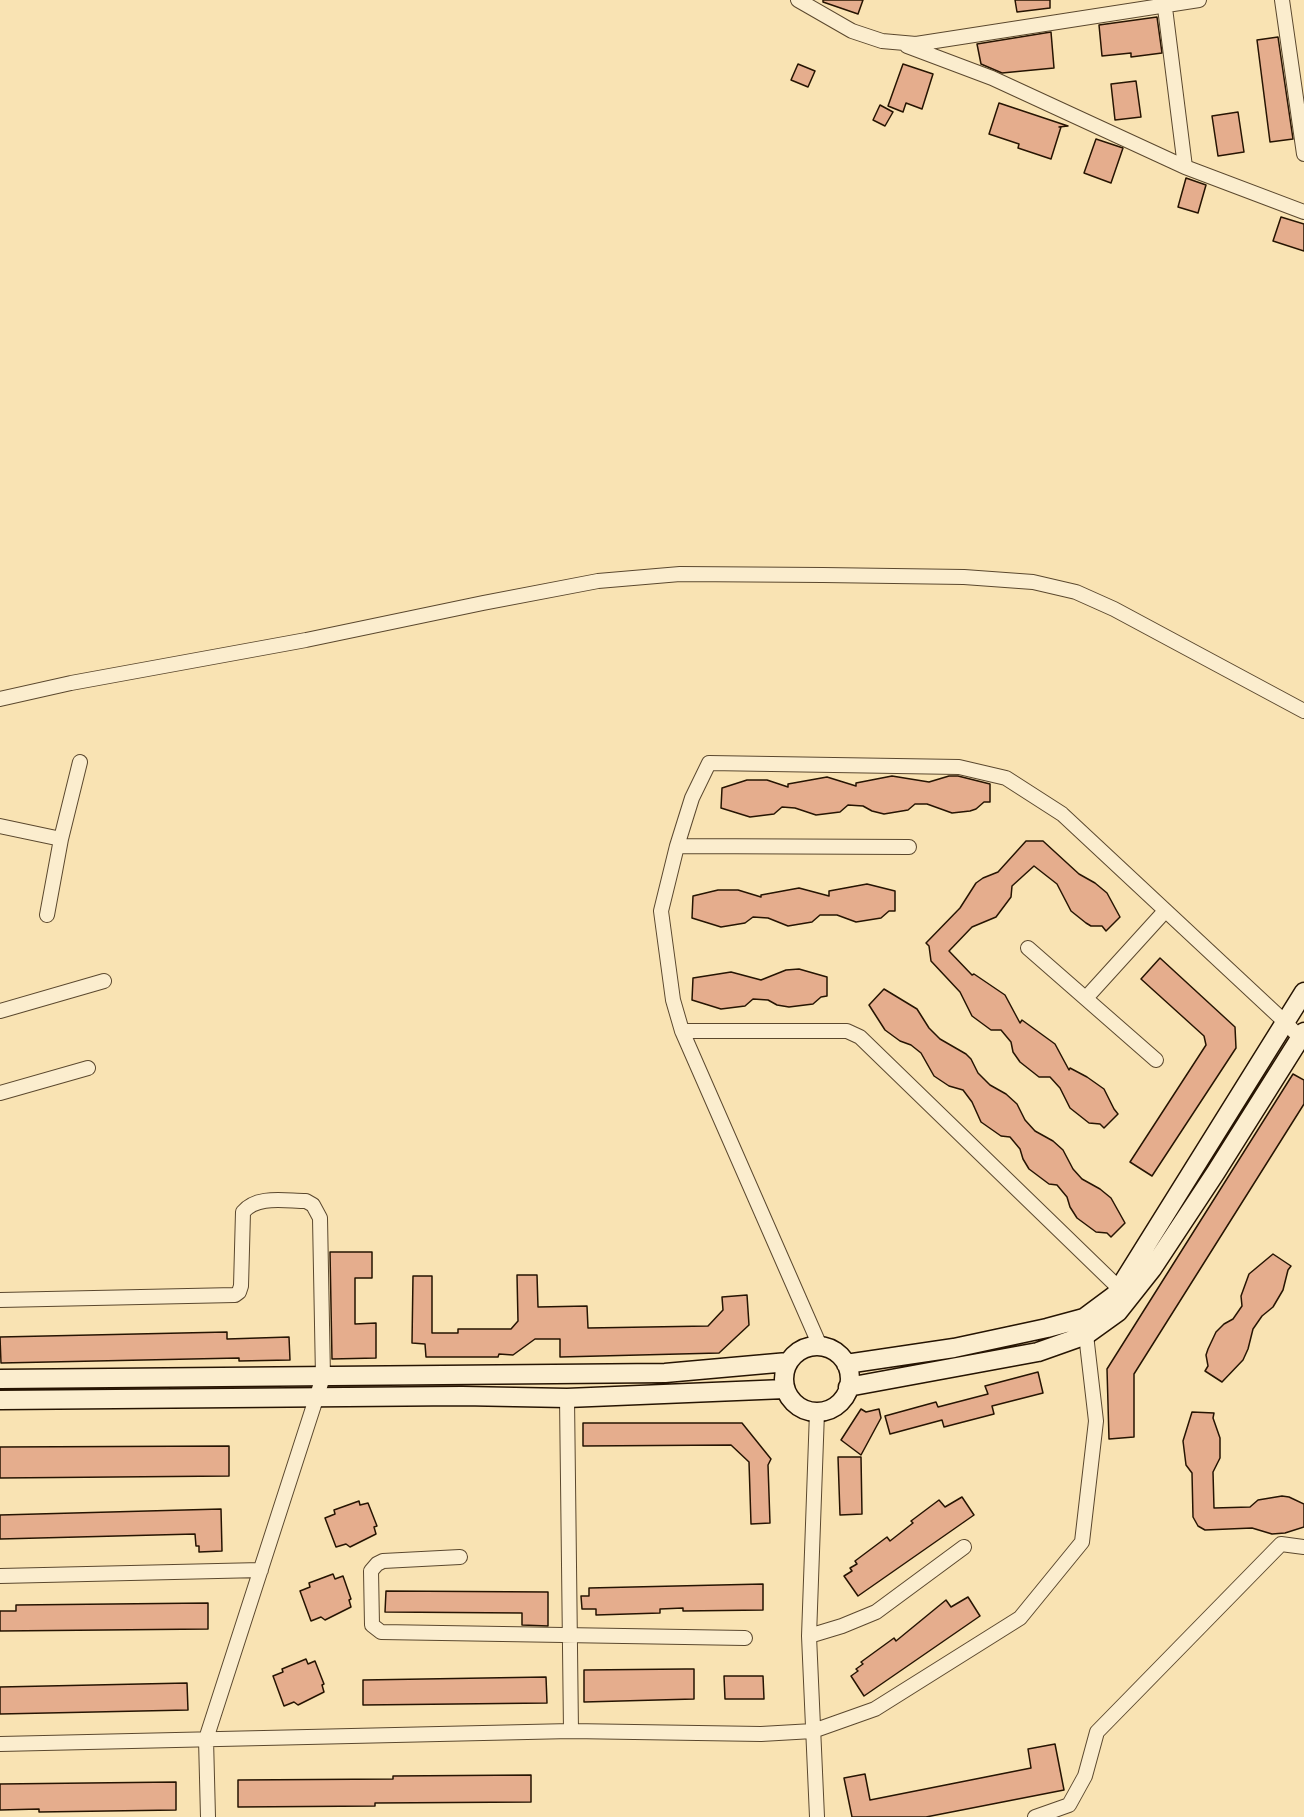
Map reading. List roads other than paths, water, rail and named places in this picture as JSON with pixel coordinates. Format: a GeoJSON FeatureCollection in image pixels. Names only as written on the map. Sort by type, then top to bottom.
{"type":"FeatureCollection","features":[{"type":"Feature","properties":{"kind":"main road"},"geometry":{"type":"LineString","coordinates":[[1124,1294],[1304,992]]}},
{"type":"Feature","properties":{"kind":"main road"},"geometry":{"type":"LineString","coordinates":[[848,1387],[1038,1352],[1085,1326],[1096,1311],[1115,1295],[1124,1294],[1216,1172],[1303,1037]]}},
{"type":"Feature","properties":{"kind":"main road"},"geometry":{"type":"LineString","coordinates":[[846,1364],[954,1348],[1047,1328],[1085,1326]]}},
{"type":"Feature","properties":{"kind":"main road"},"geometry":{"type":"LineString","coordinates":[[820,1346],[835,1351],[849,1371],[848,1387],[840,1402],[817,1412],[801,1408],[794,1403],[785,1389],[785,1371],[788,1362],[801,1349],[820,1346]]}},
{"type":"Feature","properties":{"kind":"main road"},"geometry":{"type":"LineString","coordinates":[[0,1379],[665,1373],[788,1362]]}},
{"type":"Feature","properties":{"kind":"main road"},"geometry":{"type":"LineString","coordinates":[[0,1400],[567,1398],[785,1389]]}},
{"type":"Feature","properties":{"kind":"street"},"geometry":{"type":"LineString","coordinates":[[798,0],[852,31],[882,41],[915,44],[1164,3],[1199,0]]}},
{"type":"Feature","properties":{"kind":"street"},"geometry":{"type":"LineString","coordinates":[[1282,0],[1304,154]]}},
{"type":"Feature","properties":{"kind":"street"},"geometry":{"type":"LineString","coordinates":[[1164,3],[1185,167]]}},
{"type":"Feature","properties":{"kind":"street"},"geometry":{"type":"LineString","coordinates":[[899,43],[992,78],[1185,167],[1304,212]]}},
{"type":"Feature","properties":{"kind":"street"},"geometry":{"type":"LineString","coordinates":[[0,699],[71,683],[598,582],[680,574],[811,574],[964,577],[1033,582],[1076,592],[1114,609],[1304,711]]}},
{"type":"Feature","properties":{"kind":"street"},"geometry":{"type":"LineString","coordinates":[[48,915],[61,839],[80,762]]}},
{"type":"Feature","properties":{"kind":"street"},"geometry":{"type":"LineString","coordinates":[[820,1346],[682,1031],[673,1000],[661,911],[692,798],[709,763],[959,767],[1006,778],[1062,814],[1303,1037]]}},
{"type":"Feature","properties":{"kind":"street"},"geometry":{"type":"LineString","coordinates":[[0,826],[61,839]]}},
{"type":"Feature","properties":{"kind":"street"},"geometry":{"type":"LineString","coordinates":[[677,846],[909,846]]}},
{"type":"Feature","properties":{"kind":"street"},"geometry":{"type":"LineString","coordinates":[[1086,998],[1166,911]]}},
{"type":"Feature","properties":{"kind":"street"},"geometry":{"type":"LineString","coordinates":[[1028,948],[1156,1060]]}},
{"type":"Feature","properties":{"kind":"street"},"geometry":{"type":"LineString","coordinates":[[0,1011],[104,981]]}},
{"type":"Feature","properties":{"kind":"street"},"geometry":{"type":"LineString","coordinates":[[682,1031],[847,1031],[860,1037],[1124,1294]]}},
{"type":"Feature","properties":{"kind":"street"},"geometry":{"type":"LineString","coordinates":[[0,1093],[88,1068]]}},
{"type":"Feature","properties":{"kind":"street"},"geometry":{"type":"LineString","coordinates":[[0,1300],[235,1295],[241,1286],[243,1212],[249,1205],[259,1201],[306,1201],[312,1205],[320,1218],[323,1377],[206,1739],[208,1817]]}},
{"type":"Feature","properties":{"kind":"street"},"geometry":{"type":"LineString","coordinates":[[0,1744],[571,1731],[761,1734],[813,1731],[875,1709],[1020,1618],[1082,1542],[1096,1421],[1085,1326]]}},
{"type":"Feature","properties":{"kind":"street"},"geometry":{"type":"LineString","coordinates":[[567,1398],[571,1731]]}},
{"type":"Feature","properties":{"kind":"street"},"geometry":{"type":"LineString","coordinates":[[817,1412],[809,1636],[817,1817]]}},
{"type":"Feature","properties":{"kind":"street"},"geometry":{"type":"LineString","coordinates":[[1035,1817],[1070,1805],[1085,1776],[1097,1732],[1281,1544],[1304,1547]]}},
{"type":"Feature","properties":{"kind":"street"},"geometry":{"type":"LineString","coordinates":[[809,1636],[843,1626],[876,1612],[964,1547]]}},
{"type":"Feature","properties":{"kind":"street"},"geometry":{"type":"LineString","coordinates":[[460,1557],[383,1561],[377,1564],[371,1571],[372,1625],[381,1632],[745,1638]]}},
{"type":"Feature","properties":{"kind":"street"},"geometry":{"type":"LineString","coordinates":[[0,1576],[261,1570]]}}]}
